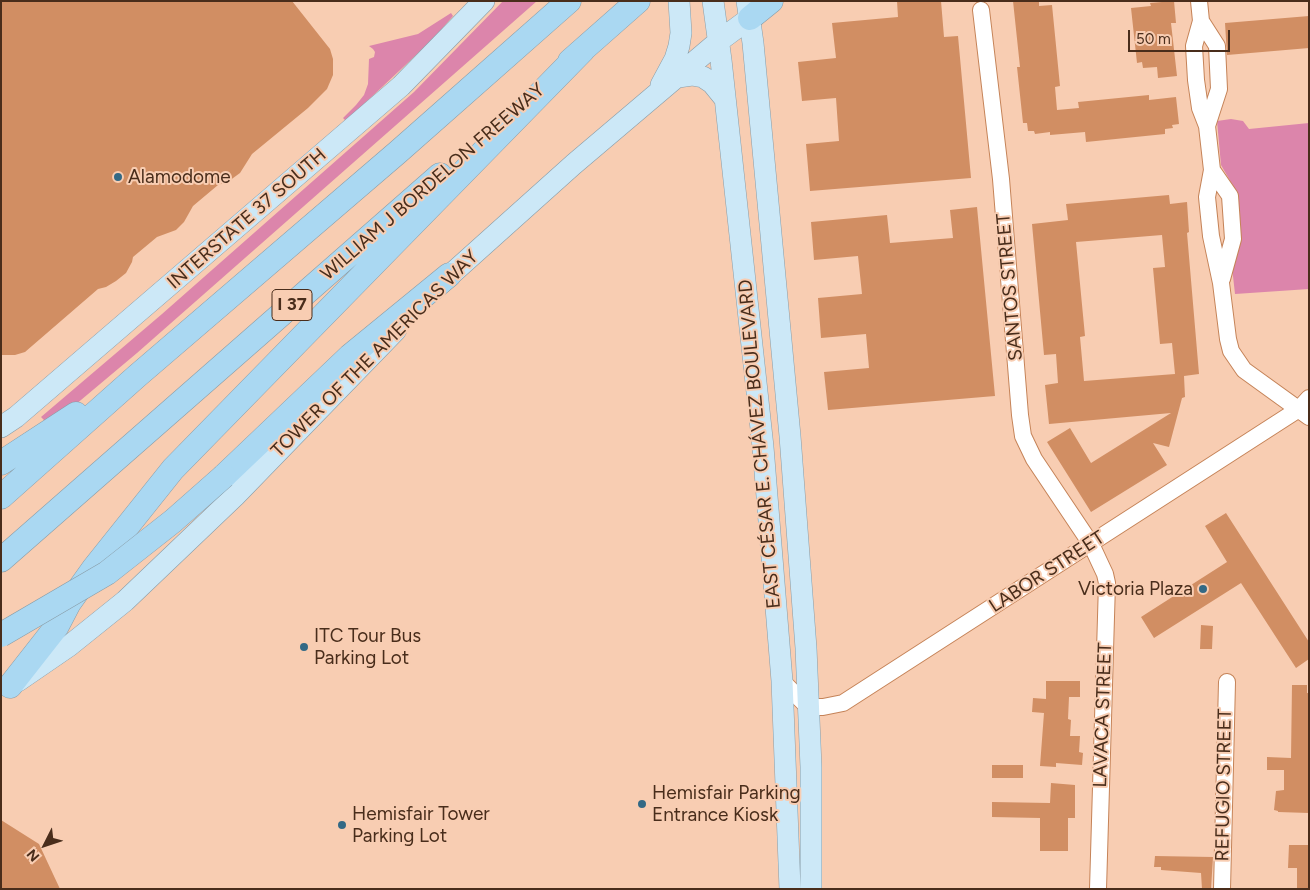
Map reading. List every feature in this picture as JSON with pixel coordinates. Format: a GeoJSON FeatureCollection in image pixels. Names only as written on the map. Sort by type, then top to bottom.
{"type":"FeatureCollection","features":[{"type":"Feature","properties":{"kind":"highway","name":"I 37"},"geometry":{"type":"LineString","coordinates":[[1,498],[137,376],[398,152],[569,1]]}},
{"type":"Feature","properties":{"kind":"highway","name":"WILLIAM J BORDELON FREEWAY"},"geometry":{"type":"LineString","coordinates":[[1,560],[638,1]]}},
{"type":"Feature","properties":{"kind":"highway"},"geometry":{"type":"LineString","coordinates":[[748,10],[771,1]]}},
{"type":"Feature","properties":{"kind":"highway"},"geometry":{"type":"LineString","coordinates":[[6,689],[57,626],[94,568],[172,469],[583,50]]}},
{"type":"Feature","properties":{"kind":"highway"},"geometry":{"type":"LineString","coordinates":[[1,635],[107,573],[173,521],[224,476],[350,356],[449,275]]}},
{"type":"Feature","properties":{"kind":"highway"},"geometry":{"type":"LineString","coordinates":[[1,463],[137,376]]}},
{"type":"Feature","properties":{"kind":"main road","name":"INTERSTATE 37 SOUTH"},"geometry":{"type":"LineString","coordinates":[[1,427],[16,417],[401,86],[484,1]]}},
{"type":"Feature","properties":{"kind":"main road"},"geometry":{"type":"LineString","coordinates":[[653,98],[675,59],[679,46],[681,33],[679,1]]}},
{"type":"Feature","properties":{"kind":"main road","name":"EAST CÉSAR E. CHÁVEZ BOULEVARD"},"geometry":{"type":"LineString","coordinates":[[713,1],[731,151],[762,447],[782,681],[790,889]]}},
{"type":"Feature","properties":{"kind":"main road","name":"TOWER OF THE AMERICAS WAY"},"geometry":{"type":"LineString","coordinates":[[6,689],[69,646],[125,601],[235,496],[449,275],[574,164],[719,42],[748,10]]}},
{"type":"Feature","properties":{"kind":"main road","name":"EAST CÉSAR E. CHÁVEZ BOULEVARD"},"geometry":{"type":"LineString","coordinates":[[748,10],[790,436],[806,648],[811,766],[811,889]]}},
{"type":"Feature","properties":{"kind":"main road"},"geometry":{"type":"LineString","coordinates":[[678,77],[692,75],[703,77],[712,83],[725,99]]}},
{"type":"Feature","properties":{"kind":"main road"},"geometry":{"type":"LineString","coordinates":[[731,151],[762,148]]}},
{"type":"Feature","properties":{"kind":"street"},"geometry":{"type":"LineString","coordinates":[[1199,1],[1201,21],[1194,46],[1196,80],[1200,108],[1207,126],[1212,170],[1207,197],[1211,236],[1221,283],[1228,339],[1231,350],[1238,362],[1255,379],[1306,408]]}},
{"type":"Feature","properties":{"kind":"street","name":"SANTOS STREET"},"geometry":{"type":"LineString","coordinates":[[981,10],[1001,178],[1020,416],[1024,436],[1034,459],[1091,544]]}},
{"type":"Feature","properties":{"kind":"street"},"geometry":{"type":"LineString","coordinates":[[1201,21],[1217,46],[1219,89],[1207,126]]}},
{"type":"Feature","properties":{"kind":"street"},"geometry":{"type":"LineString","coordinates":[[1212,170],[1230,196],[1234,240],[1226,260],[1221,283]]}},
{"type":"Feature","properties":{"kind":"street","name":"LABOR STREET"},"geometry":{"type":"LineString","coordinates":[[808,707],[822,707],[842,703],[861,692],[1306,408]]}},
{"type":"Feature","properties":{"kind":"street","name":"LAVACA STREET"},"geometry":{"type":"LineString","coordinates":[[1091,544],[1105,574],[1108,597],[1105,623],[1098,889]]}},
{"type":"Feature","properties":{"kind":"street"},"geometry":{"type":"LineString","coordinates":[[782,681],[808,707]]}},
{"type":"Feature","properties":{"kind":"street","name":"REFUGIO STREET"},"geometry":{"type":"LineString","coordinates":[[1222,889],[1227,682]]}},
{"type":"Feature","properties":{"kind":"shaded area"},"geometry":{"type":"Polygon","coordinates":[[[503,1],[537,1],[137,353],[50,426],[41,417],[162,314],[414,92],[503,1]]]}},
{"type":"Feature","properties":{"kind":"shaded area"},"geometry":{"type":"Polygon","coordinates":[[[451,13],[453,16],[433,39],[346,121],[343,118],[364,95],[368,84],[369,59],[374,57],[375,52],[369,46],[418,34],[451,13]]]}},
{"type":"Feature","properties":{"kind":"shaded area"},"geometry":{"type":"Polygon","coordinates":[[[1231,119],[1243,121],[1249,129],[1309,123],[1309,289],[1235,294],[1232,267],[1233,186],[1221,165],[1217,121],[1231,119]]]}},
{"type":"Feature","properties":{"kind":"building","name":"Alamodome"},"geometry":{"type":"Polygon","coordinates":[[[1,1],[292,1],[330,49],[333,59],[333,75],[327,89],[308,108],[252,154],[240,173],[229,181],[218,185],[193,206],[184,222],[176,230],[157,237],[133,257],[126,273],[106,287],[98,289],[25,352],[15,355],[1,355],[1,1]]]}},
{"type":"Feature","properties":{"kind":"building"},"geometry":{"type":"Polygon","coordinates":[[[897,1],[941,1],[944,37],[958,36],[971,178],[810,191],[806,144],[839,141],[836,98],[802,101],[798,62],[836,58],[832,23],[898,17],[897,1]]]}},
{"type":"Feature","properties":{"kind":"building"},"geometry":{"type":"Polygon","coordinates":[[[1013,1],[1039,1],[1039,6],[1052,5],[1060,86],[1055,87],[1057,110],[1079,108],[1078,102],[1149,95],[1149,100],[1176,97],[1179,124],[1172,125],[1173,128],[1165,129],[1165,134],[1086,142],[1085,132],[1050,135],[1050,132],[1035,134],[1034,131],[1028,131],[1027,123],[1023,123],[1017,67],[1020,67],[1013,1]]]}},
{"type":"Feature","properties":{"kind":"building"},"geometry":{"type":"Polygon","coordinates":[[[1174,1],[1176,23],[1171,23],[1177,76],[1158,78],[1157,67],[1143,68],[1142,62],[1137,63],[1131,8],[1151,6],[1150,3],[1174,1]]]}},
{"type":"Feature","properties":{"kind":"building"},"geometry":{"type":"Polygon","coordinates":[[[1309,16],[1309,48],[1227,55],[1225,23],[1309,16]]]}},
{"type":"Feature","properties":{"kind":"building"},"geometry":{"type":"Polygon","coordinates":[[[1169,195],[1170,204],[1187,202],[1189,232],[1187,233],[1199,374],[1184,376],[1185,397],[1182,398],[1169,447],[1153,443],[1167,465],[1091,512],[1047,442],[1070,428],[1091,463],[1171,413],[1049,424],[1045,385],[1058,383],[1056,354],[1044,355],[1032,224],[1068,220],[1066,204],[1169,195]],[[1162,235],[1076,242],[1085,336],[1080,337],[1084,381],[1175,374],[1172,343],[1160,344],[1153,268],[1165,267],[1162,235]]]}},
{"type":"Feature","properties":{"kind":"building"},"geometry":{"type":"Polygon","coordinates":[[[977,207],[995,396],[828,410],[824,372],[869,368],[866,334],[821,338],[818,298],[862,294],[858,256],[814,260],[811,222],[887,215],[890,243],[953,238],[950,210],[977,207]]]}},
{"type":"Feature","properties":{"kind":"building","name":"Victoria Plaza"},"geometry":{"type":"Polygon","coordinates":[[[1226,513],[1309,642],[1309,659],[1296,668],[1241,583],[1154,638],[1141,617],[1227,562],[1205,526],[1226,513]]]}},
{"type":"Feature","properties":{"kind":"building"},"geometry":{"type":"Polygon","coordinates":[[[1201,625],[1213,626],[1212,649],[1200,649],[1201,625]]]}},
{"type":"Feature","properties":{"kind":"building"},"geometry":{"type":"Polygon","coordinates":[[[1046,681],[1080,681],[1080,697],[1069,697],[1068,719],[1071,720],[1070,736],[1080,736],[1079,752],[1083,753],[1082,765],[1056,763],[1056,767],[1040,766],[1044,713],[1032,712],[1033,698],[1046,699],[1046,681]]]}},
{"type":"Feature","properties":{"kind":"building"},"geometry":{"type":"Polygon","coordinates":[[[1292,685],[1307,685],[1307,693],[1309,693],[1309,813],[1278,812],[1274,810],[1276,791],[1284,790],[1284,770],[1267,770],[1267,757],[1291,758],[1292,685]]]}},
{"type":"Feature","properties":{"kind":"building"},"geometry":{"type":"Polygon","coordinates":[[[992,765],[1023,765],[1023,778],[992,778],[992,765]]]}},
{"type":"Feature","properties":{"kind":"building"},"geometry":{"type":"Polygon","coordinates":[[[1051,783],[1075,785],[1075,818],[1068,818],[1068,851],[1040,851],[1040,818],[992,817],[992,802],[1050,803],[1051,783]]]}},
{"type":"Feature","properties":{"kind":"building"},"geometry":{"type":"Polygon","coordinates":[[[1,820],[39,844],[60,889],[1,889],[1,820]]]}},
{"type":"Feature","properties":{"kind":"building"},"geometry":{"type":"Polygon","coordinates":[[[1289,845],[1309,845],[1309,889],[1297,889],[1297,868],[1288,868],[1289,845]]]}},
{"type":"Feature","properties":{"kind":"building"},"geometry":{"type":"Polygon","coordinates":[[[1155,856],[1213,857],[1211,889],[1202,889],[1201,873],[1161,870],[1161,867],[1154,867],[1155,856]]]}},
{"type":"Feature","properties":{"kind":"place","name":"Alamodome"},"geometry":{"type":"Point","coordinates":[118,177]}},
{"type":"Feature","properties":{"kind":"place","name":"Victoria Plaza"},"geometry":{"type":"Point","coordinates":[1203,589]}},
{"type":"Feature","properties":{"kind":"place","name":"ITC Tour Bus Parking Lot"},"geometry":{"type":"Point","coordinates":[304,647]}},
{"type":"Feature","properties":{"kind":"place","name":"Hemisfair Parking Entrance Kiosk"},"geometry":{"type":"Point","coordinates":[642,804]}},
{"type":"Feature","properties":{"kind":"place","name":"Hemisfair Tower Parking Lot"},"geometry":{"type":"Point","coordinates":[342,825]}}]}
